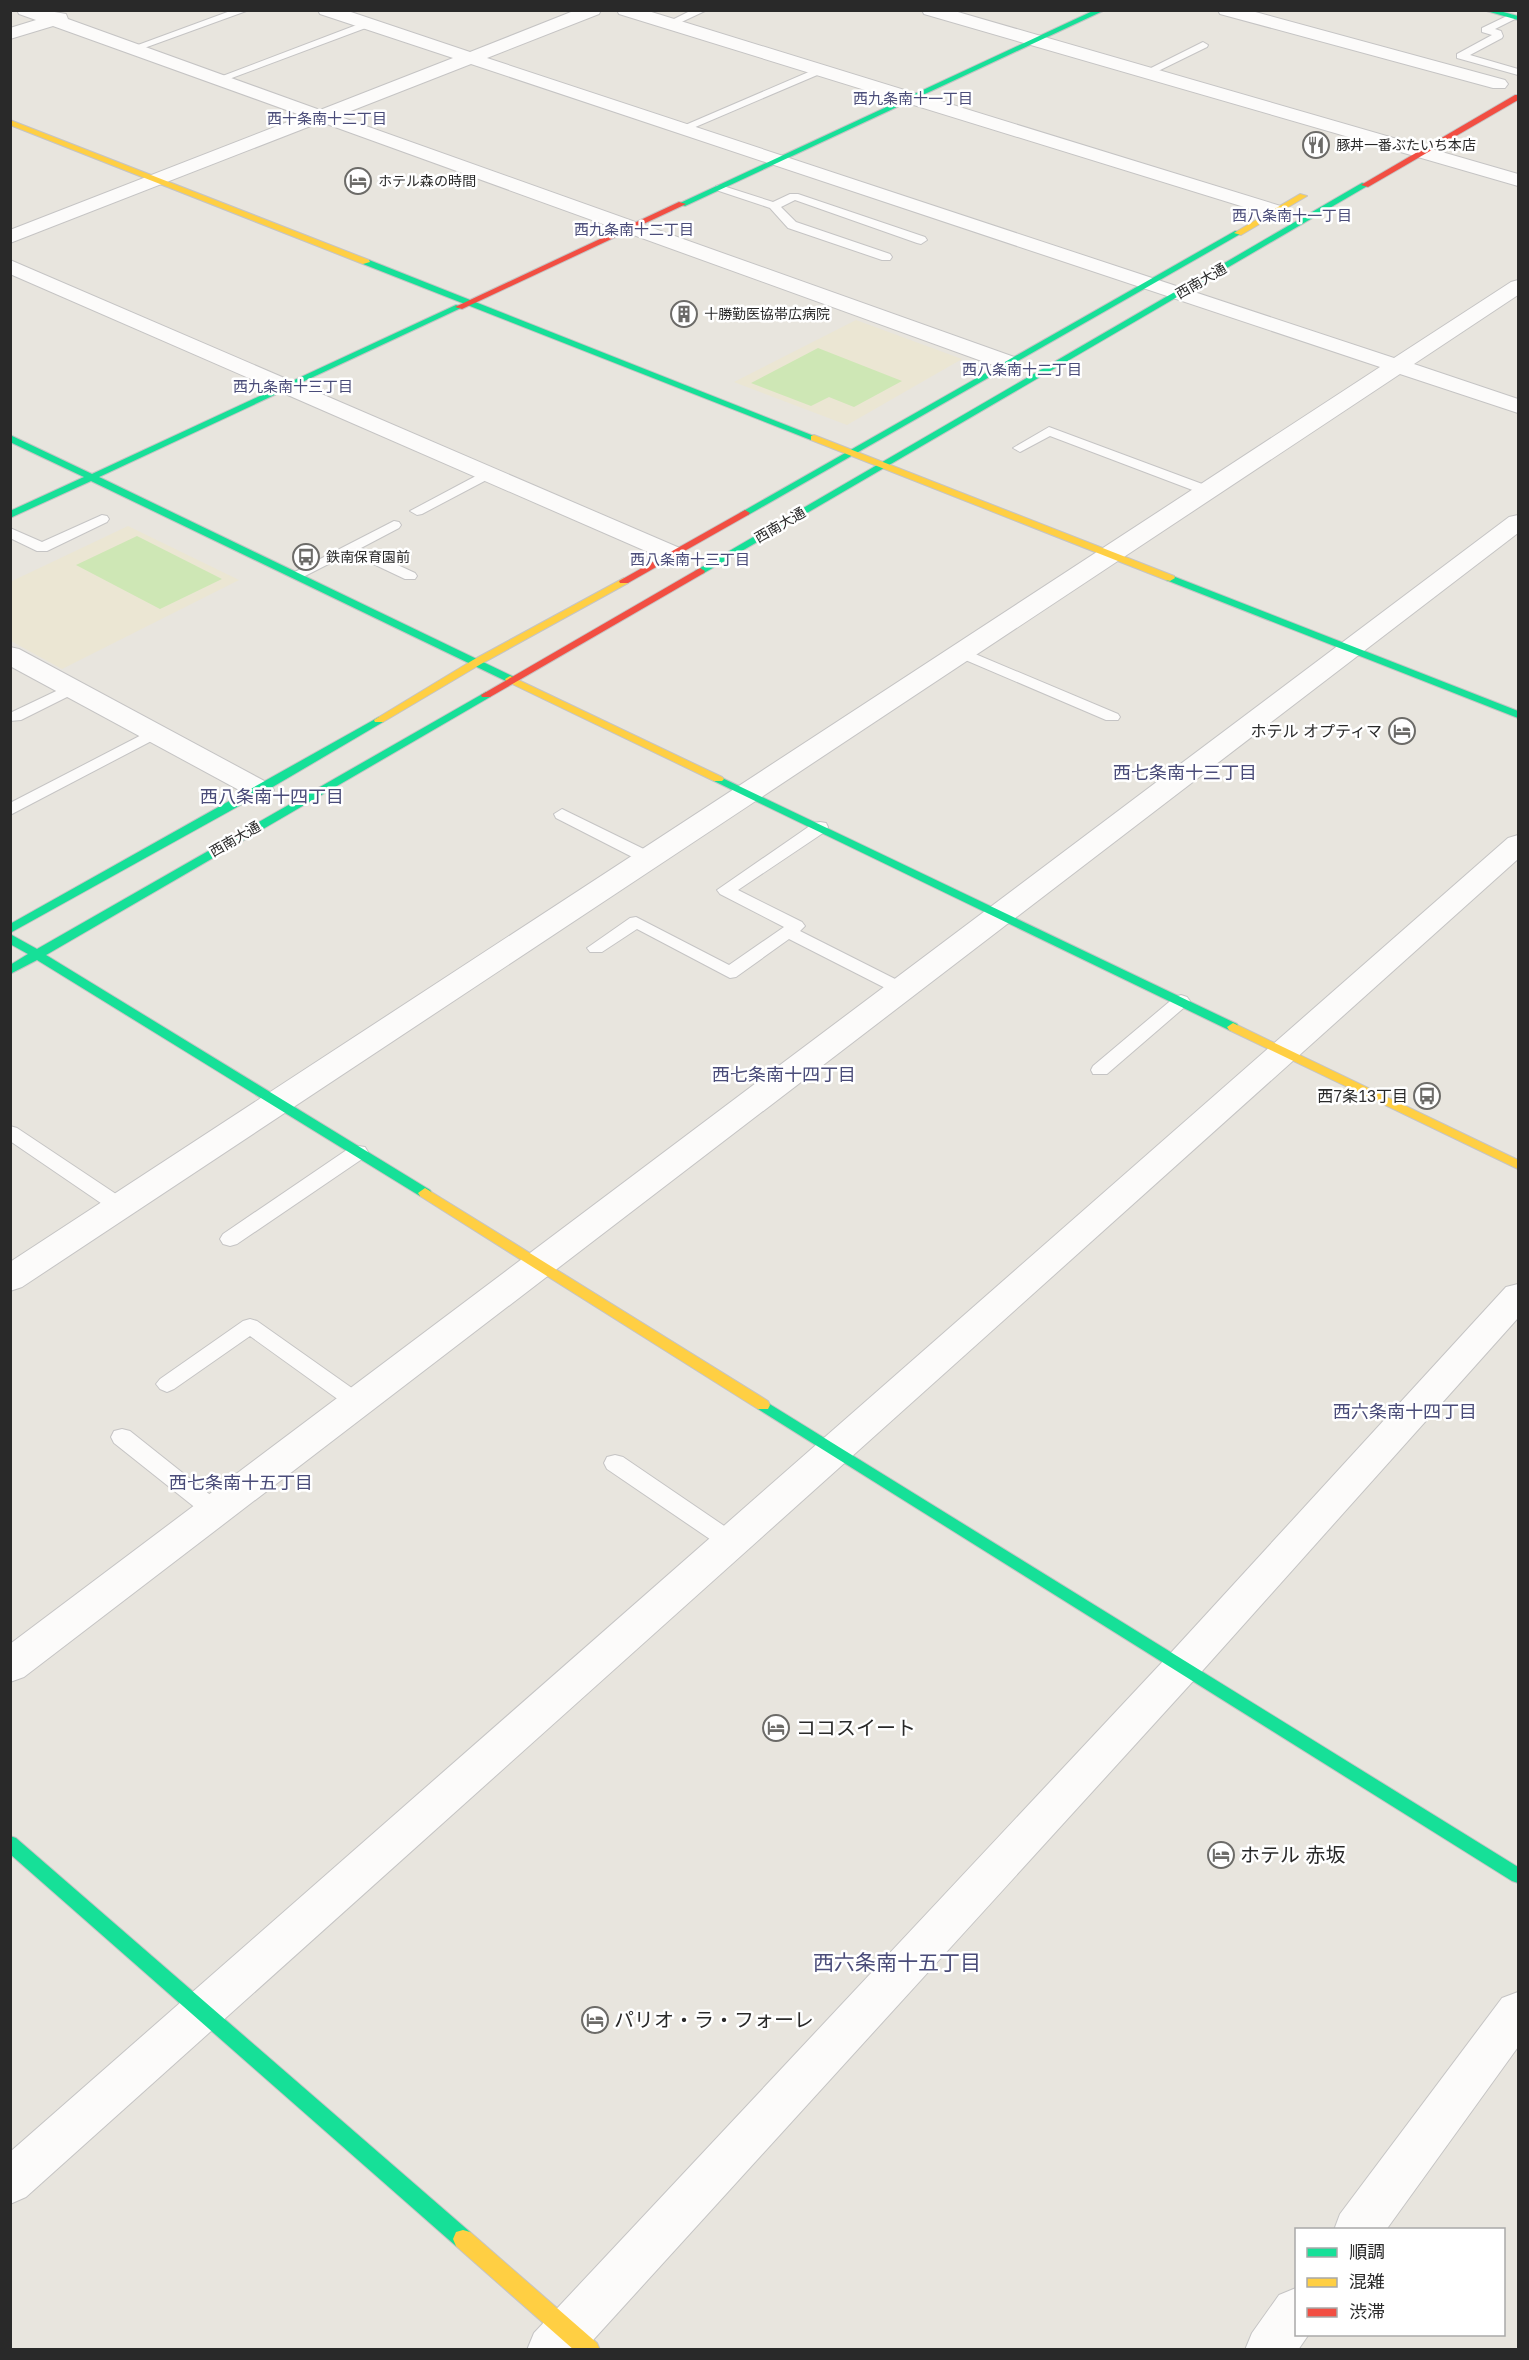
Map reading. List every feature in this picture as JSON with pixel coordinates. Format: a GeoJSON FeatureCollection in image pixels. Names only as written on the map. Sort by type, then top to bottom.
{"type":"FeatureCollection","features":[{"type":"Feature","properties":{"kind":"street"},"geometry":{"type":"LineString","coordinates":[[26,10],[319,118],[1008,363]]}},
{"type":"Feature","properties":{"kind":"street"},"geometry":{"type":"LineString","coordinates":[[10,34],[82,10]]}},
{"type":"Feature","properties":{"kind":"street"},"geometry":{"type":"LineString","coordinates":[[326,10],[1518,406]]}},
{"type":"Feature","properties":{"kind":"street"},"geometry":{"type":"LineString","coordinates":[[10,237],[593,10]]}},
{"type":"Feature","properties":{"kind":"street"},"geometry":{"type":"LineString","coordinates":[[625,10],[1277,211]]}},
{"type":"Feature","properties":{"kind":"street"},"geometry":{"type":"LineString","coordinates":[[930,10],[1518,180]]}},
{"type":"Feature","properties":{"kind":"street"},"geometry":{"type":"LineString","coordinates":[[10,515],[1102,10]]}},
{"type":"Feature","properties":{"kind":"street"},"geometry":{"type":"LineString","coordinates":[[1226,10],[1499,84]]}},
{"type":"Feature","properties":{"kind":"street"},"geometry":{"type":"LineString","coordinates":[[1486,10],[1515,18]]}},
{"type":"Feature","properties":{"kind":"street"},"geometry":{"type":"LineString","coordinates":[[1480,95],[1518,72]]}},
{"type":"Feature","properties":{"kind":"street","name":"西南大通"},"geometry":{"type":"LineString","coordinates":[[10,970],[1518,97]]}},
{"type":"Feature","properties":{"kind":"street"},"geometry":{"type":"LineString","coordinates":[[10,122],[1518,715]]}},
{"type":"Feature","properties":{"kind":"street"},"geometry":{"type":"LineString","coordinates":[[1374,155],[1413,133]]}},
{"type":"Feature","properties":{"kind":"street","name":"西南大通"},"geometry":{"type":"LineString","coordinates":[[10,928],[260,790],[477,662],[673,554],[1316,189]]}},
{"type":"Feature","properties":{"kind":"street"},"geometry":{"type":"LineString","coordinates":[[10,266],[673,554]]}},
{"type":"Feature","properties":{"kind":"street"},"geometry":{"type":"LineString","coordinates":[[10,1279],[281,1103],[1518,286]]}},
{"type":"Feature","properties":{"kind":"street"},"geometry":{"type":"LineString","coordinates":[[10,438],[1286,1051],[1518,1165]]}},
{"type":"Feature","properties":{"kind":"street"},"geometry":{"type":"LineString","coordinates":[[10,1666],[1518,522]]}},
{"type":"Feature","properties":{"kind":"street"},"geometry":{"type":"LineString","coordinates":[[10,655],[260,790]]}},
{"type":"Feature","properties":{"kind":"street"},"geometry":{"type":"LineString","coordinates":[[10,2181],[1518,843]]}},
{"type":"Feature","properties":{"kind":"street"},"geometry":{"type":"LineString","coordinates":[[10,938],[281,1103],[1181,1668],[1518,1876]]}},
{"type":"Feature","properties":{"kind":"street"},"geometry":{"type":"LineString","coordinates":[[10,1843],[201,2011],[570,2343],[1518,1296]]}},
{"type":"Feature","properties":{"kind":"street"},"geometry":{"type":"LineString","coordinates":[[1358,2228],[1518,2012]]}},
{"type":"Feature","properties":{"kind":"street"},"geometry":{"type":"LineString","coordinates":[[1269,2349],[1295,2313]]}},
{"type":"Feature","properties":{"kind":"lane"},"geometry":{"type":"LineString","coordinates":[[132,49],[244,10]]}},
{"type":"Feature","properties":{"kind":"lane"},"geometry":{"type":"LineString","coordinates":[[669,24],[702,10]]}},
{"type":"Feature","properties":{"kind":"lane"},"geometry":{"type":"LineString","coordinates":[[1515,18],[1486,30],[1497,33],[1498,36],[1461,56],[1518,72]]}},
{"type":"Feature","properties":{"kind":"lane"},"geometry":{"type":"LineString","coordinates":[[217,80],[367,24]]}},
{"type":"Feature","properties":{"kind":"lane"},"geometry":{"type":"LineString","coordinates":[[1146,73],[1203,45]]}},
{"type":"Feature","properties":{"kind":"lane"},"geometry":{"type":"LineString","coordinates":[[682,129],[818,71]]}},
{"type":"Feature","properties":{"kind":"lane"},"geometry":{"type":"LineString","coordinates":[[720,188],[774,206],[792,225],[886,257]]}},
{"type":"Feature","properties":{"kind":"lane"},"geometry":{"type":"LineString","coordinates":[[774,206],[794,196],[921,240]]}},
{"type":"Feature","properties":{"kind":"lane"},"geometry":{"type":"LineString","coordinates":[[1020,448],[1049,431],[1208,491]]}},
{"type":"Feature","properties":{"kind":"lane"},"geometry":{"type":"LineString","coordinates":[[417,511],[489,473]]}},
{"type":"Feature","properties":{"kind":"lane"},"geometry":{"type":"LineString","coordinates":[[10,532],[42,548],[102,519]]}},
{"type":"Feature","properties":{"kind":"lane"},"geometry":{"type":"LineString","coordinates":[[296,575],[394,525]]}},
{"type":"Feature","properties":{"kind":"lane"},"geometry":{"type":"LineString","coordinates":[[350,548],[410,576]]}},
{"type":"Feature","properties":{"kind":"lane"},"geometry":{"type":"LineString","coordinates":[[962,653],[1112,717]]}},
{"type":"Feature","properties":{"kind":"lane"},"geometry":{"type":"LineString","coordinates":[[15,717],[73,688]]}},
{"type":"Feature","properties":{"kind":"lane"},"geometry":{"type":"LineString","coordinates":[[10,810],[155,733]]}},
{"type":"Feature","properties":{"kind":"lane"},"geometry":{"type":"LineString","coordinates":[[562,814],[650,858]]}},
{"type":"Feature","properties":{"kind":"lane"},"geometry":{"type":"LineString","coordinates":[[596,948],[636,922],[729,973],[796,926],[726,890],[820,827]]}},
{"type":"Feature","properties":{"kind":"lane"},"geometry":{"type":"LineString","coordinates":[[788,932],[903,990]]}},
{"type":"Feature","properties":{"kind":"lane"},"geometry":{"type":"LineString","coordinates":[[1100,1070],[1181,1001]]}},
{"type":"Feature","properties":{"kind":"lane"},"geometry":{"type":"LineString","coordinates":[[10,1132],[121,1207]]}},
{"type":"Feature","properties":{"kind":"lane"},"geometry":{"type":"LineString","coordinates":[[230,1239],[358,1152]]}},
{"type":"Feature","properties":{"kind":"lane"},"geometry":{"type":"LineString","coordinates":[[167,1384],[250,1326],[358,1403]]}},
{"type":"Feature","properties":{"kind":"lane"},"geometry":{"type":"LineString","coordinates":[[122,1437],[215,1511]]}},
{"type":"Feature","properties":{"kind":"lane"},"geometry":{"type":"LineString","coordinates":[[615,1463],[731,1542]]}},
{"type":"Feature","properties":{"kind":"shaded area"},"geometry":{"type":"Polygon","coordinates":[[[856,320],[962,359],[847,425],[734,382],[856,320]]]}},
{"type":"Feature","properties":{"kind":"shaded area"},"geometry":{"type":"Polygon","coordinates":[[[128,526],[239,580],[62,669],[11,641],[10,582],[128,526]]]}},
{"type":"Feature","properties":{"kind":"green space"},"geometry":{"type":"Polygon","coordinates":[[[818,348],[902,381],[854,407],[829,397],[811,406],[751,383],[818,348]]]}},
{"type":"Feature","properties":{"kind":"green space"},"geometry":{"type":"Polygon","coordinates":[[[137,536],[222,579],[160,609],[76,565],[137,536]]]}},
{"type":"Feature","properties":{"kind":"traffic: fast"},"geometry":{"type":"LineString","coordinates":[[682,204],[1102,10]]}},
{"type":"Feature","properties":{"kind":"traffic: fast"},"geometry":{"type":"LineString","coordinates":[[1486,10],[1518,18]]}},
{"type":"Feature","properties":{"kind":"traffic: fast"},"geometry":{"type":"LineString","coordinates":[[700,571],[1365,185]]}},
{"type":"Feature","properties":{"kind":"traffic: fast"},"geometry":{"type":"LineString","coordinates":[[745,513],[1238,233]]}},
{"type":"Feature","properties":{"kind":"traffic: fast"},"geometry":{"type":"LineString","coordinates":[[366,262],[814,438]]}},
{"type":"Feature","properties":{"kind":"traffic: fast"},"geometry":{"type":"LineString","coordinates":[[10,515],[459,307]]}},
{"type":"Feature","properties":{"kind":"traffic: fast"},"geometry":{"type":"LineString","coordinates":[[10,438],[510,679]]}},
{"type":"Feature","properties":{"kind":"traffic: fast"},"geometry":{"type":"LineString","coordinates":[[1170,578],[1518,715]]}},
{"type":"Feature","properties":{"kind":"traffic: fast"},"geometry":{"type":"LineString","coordinates":[[10,970],[486,695]]}},
{"type":"Feature","properties":{"kind":"traffic: fast"},"geometry":{"type":"LineString","coordinates":[[10,929],[260,790],[379,720]]}},
{"type":"Feature","properties":{"kind":"traffic: fast"},"geometry":{"type":"LineString","coordinates":[[718,779],[1233,1027]]}},
{"type":"Feature","properties":{"kind":"traffic: fast"},"geometry":{"type":"LineString","coordinates":[[10,938],[425,1193]]}},
{"type":"Feature","properties":{"kind":"traffic: fast"},"geometry":{"type":"LineString","coordinates":[[763,1405],[1518,1876]]}},
{"type":"Feature","properties":{"kind":"traffic: fast"},"geometry":{"type":"LineString","coordinates":[[10,1843],[463,2239]]}},
{"type":"Feature","properties":{"kind":"traffic: slow"},"geometry":{"type":"LineString","coordinates":[[10,122],[366,262]]}},
{"type":"Feature","properties":{"kind":"traffic: slow"},"geometry":{"type":"LineString","coordinates":[[1238,233],[1303,196]]}},
{"type":"Feature","properties":{"kind":"traffic: slow"},"geometry":{"type":"LineString","coordinates":[[814,438],[1170,578]]}},
{"type":"Feature","properties":{"kind":"traffic: slow"},"geometry":{"type":"LineString","coordinates":[[379,720],[477,662],[624,581]]}},
{"type":"Feature","properties":{"kind":"traffic: slow"},"geometry":{"type":"LineString","coordinates":[[510,679],[718,779]]}},
{"type":"Feature","properties":{"kind":"traffic: slow"},"geometry":{"type":"LineString","coordinates":[[1233,1027],[1518,1165]]}},
{"type":"Feature","properties":{"kind":"traffic: slow"},"geometry":{"type":"LineString","coordinates":[[425,1193],[763,1405]]}},
{"type":"Feature","properties":{"kind":"traffic: slow"},"geometry":{"type":"LineString","coordinates":[[463,2239],[590,2350]]}},
{"type":"Feature","properties":{"kind":"traffic: jam"},"geometry":{"type":"LineString","coordinates":[[1365,185],[1518,97]]}},
{"type":"Feature","properties":{"kind":"traffic: jam"},"geometry":{"type":"LineString","coordinates":[[459,307],[682,204]]}},
{"type":"Feature","properties":{"kind":"traffic: jam"},"geometry":{"type":"LineString","coordinates":[[624,581],[745,513]]}},
{"type":"Feature","properties":{"kind":"traffic: jam"},"geometry":{"type":"LineString","coordinates":[[486,695],[700,571]]}},
{"type":"Feature","properties":{"kind":"place","name":"豚丼一番ぶたいち本店"},"geometry":{"type":"Point","coordinates":[1316,145]}},
{"type":"Feature","properties":{"kind":"place","name":"ホテル森の時間"},"geometry":{"type":"Point","coordinates":[358,181]}},
{"type":"Feature","properties":{"kind":"place","name":"十勝勤医協帯広病院"},"geometry":{"type":"Point","coordinates":[684,314]}},
{"type":"Feature","properties":{"kind":"place","name":"鉄南保育園前"},"geometry":{"type":"Point","coordinates":[306,557]}},
{"type":"Feature","properties":{"kind":"place","name":"ホテル オプティマ"},"geometry":{"type":"Point","coordinates":[1402,731]}},
{"type":"Feature","properties":{"kind":"place","name":"西7条13丁目"},"geometry":{"type":"Point","coordinates":[1427,1096]}},
{"type":"Feature","properties":{"kind":"place","name":"ココスイート"},"geometry":{"type":"Point","coordinates":[776,1728]}},
{"type":"Feature","properties":{"kind":"place","name":"ホテル 赤坂"},"geometry":{"type":"Point","coordinates":[1221,1855]}},
{"type":"Feature","properties":{"kind":"place","name":"パリオ・ラ・フォーレ"},"geometry":{"type":"Point","coordinates":[595,2020]}},
{"type":"Feature","properties":{"kind":"district","name":"西九条南十一丁目"},"geometry":{"type":"Point","coordinates":[913,98]}},
{"type":"Feature","properties":{"kind":"district","name":"西十条南十二丁目"},"geometry":{"type":"Point","coordinates":[327,118]}},
{"type":"Feature","properties":{"kind":"district","name":"西八条南十一丁目"},"geometry":{"type":"Point","coordinates":[1292,215]}},
{"type":"Feature","properties":{"kind":"district","name":"西九条南十二丁目"},"geometry":{"type":"Point","coordinates":[634,229]}},
{"type":"Feature","properties":{"kind":"district","name":"西八条南十二丁目"},"geometry":{"type":"Point","coordinates":[1022,369]}},
{"type":"Feature","properties":{"kind":"district","name":"西九条南十三丁目"},"geometry":{"type":"Point","coordinates":[293,386]}},
{"type":"Feature","properties":{"kind":"district","name":"西八条南十三丁目"},"geometry":{"type":"Point","coordinates":[690,559]}},
{"type":"Feature","properties":{"kind":"district","name":"西七条南十三丁目"},"geometry":{"type":"Point","coordinates":[1185,773]}},
{"type":"Feature","properties":{"kind":"district","name":"西八条南十四丁目"},"geometry":{"type":"Point","coordinates":[272,797]}},
{"type":"Feature","properties":{"kind":"district","name":"西七条南十四丁目"},"geometry":{"type":"Point","coordinates":[784,1075]}},
{"type":"Feature","properties":{"kind":"district","name":"西六条南十四丁目"},"geometry":{"type":"Point","coordinates":[1405,1412]}},
{"type":"Feature","properties":{"kind":"district","name":"西七条南十五丁目"},"geometry":{"type":"Point","coordinates":[241,1483]}},
{"type":"Feature","properties":{"kind":"district","name":"西六条南十五丁目"},"geometry":{"type":"Point","coordinates":[897,1962]}}]}
